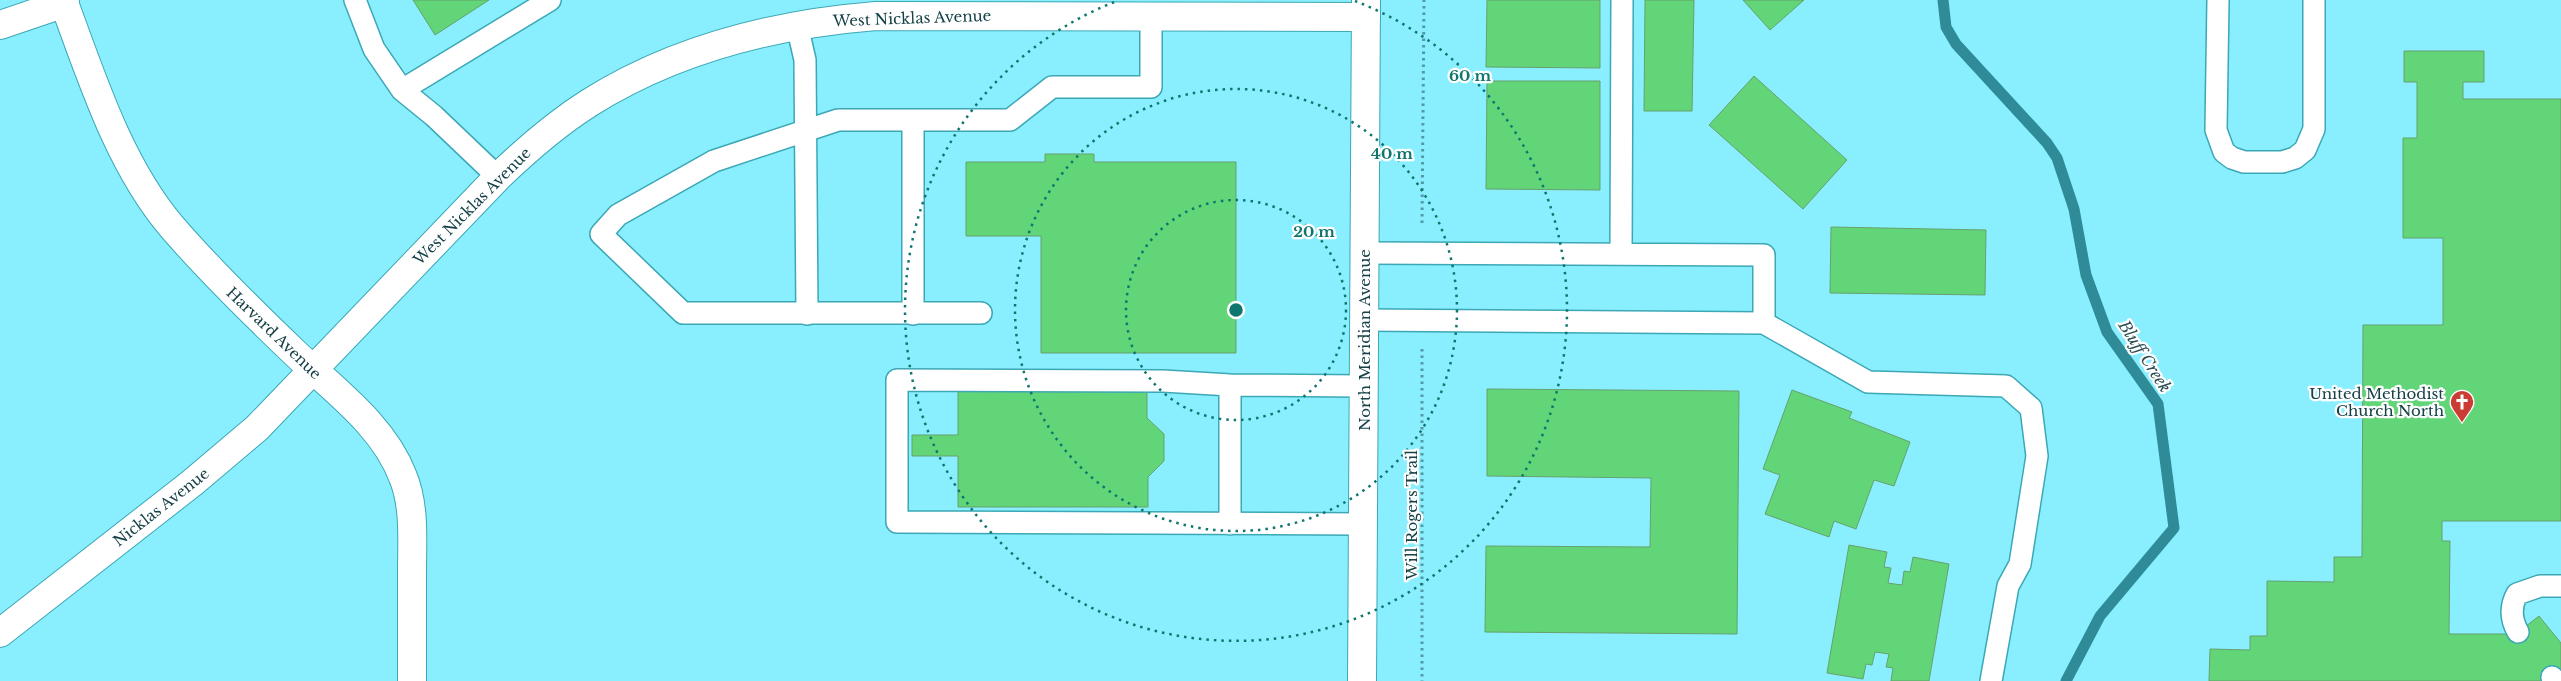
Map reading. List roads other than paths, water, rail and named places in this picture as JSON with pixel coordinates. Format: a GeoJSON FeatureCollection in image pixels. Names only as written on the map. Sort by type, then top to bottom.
{"type":"FeatureCollection","features":[{"type":"Feature","properties":{"kind":"street"},"geometry":{"type":"LineString","coordinates":[[0,25],[64,2]]}},
{"type":"Feature","properties":{"kind":"street","name":"Harvard Avenue"},"geometry":{"type":"LineString","coordinates":[[64,2],[113,129],[137,179],[170,225],[222,282],[361,415],[390,450],[404,478],[410,504],[412,535],[412,681]]}},
{"type":"Feature","properties":{"kind":"street","name":"West Nicklas Avenue"},"geometry":{"type":"LineString","coordinates":[[313,370],[498,177],[559,124],[621,85],[651,70],[714,46],[797,25],[876,16],[991,8],[1057,8],[1151,16],[1231,8],[1366,9]]}},
{"type":"Feature","properties":{"kind":"street","name":"North Meridian Avenue"},"geometry":{"type":"LineString","coordinates":[[1362,681],[1366,9]]}},
{"type":"Feature","properties":{"kind":"street","name":"Nicklas Avenue"},"geometry":{"type":"LineString","coordinates":[[0,633],[192,483],[257,428],[313,370]]}},
{"type":"Feature","properties":{"kind":"lane"},"geometry":{"type":"LineString","coordinates":[[355,0],[374,49],[402,90],[434,116],[498,177]]}},
{"type":"Feature","properties":{"kind":"lane"},"geometry":{"type":"LineString","coordinates":[[402,90],[550,0]]}},
{"type":"Feature","properties":{"kind":"lane"},"geometry":{"type":"LineString","coordinates":[[1621,254],[1622,0]]}},
{"type":"Feature","properties":{"kind":"lane"},"geometry":{"type":"LineString","coordinates":[[2218,0],[2216,130],[2220,142],[2224,152],[2232,158],[2244,162],[2282,162],[2295,158],[2305,150],[2314,129],[2314,0]]}},
{"type":"Feature","properties":{"kind":"lane"},"geometry":{"type":"LineString","coordinates":[[981,313],[683,313],[601,234],[618,216],[714,161],[806,129],[838,120],[1010,120],[1052,87],[1151,87],[1151,16]]}},
{"type":"Feature","properties":{"kind":"lane"},"geometry":{"type":"LineString","coordinates":[[797,25],[805,60],[807,314]]}},
{"type":"Feature","properties":{"kind":"lane"},"geometry":{"type":"LineString","coordinates":[[913,120],[913,314]]}},
{"type":"Feature","properties":{"kind":"lane"},"geometry":{"type":"LineString","coordinates":[[1364,253],[1764,255],[1764,323]]}},
{"type":"Feature","properties":{"kind":"lane"},"geometry":{"type":"LineString","coordinates":[[1364,320],[1764,323],[1868,382],[2006,386],[2031,408],[2037,456],[2020,564],[2008,586],[1990,681]]}},
{"type":"Feature","properties":{"kind":"lane"},"geometry":{"type":"LineString","coordinates":[[1363,524],[897,522],[897,380],[1163,381],[1230,385],[1364,386]]}},
{"type":"Feature","properties":{"kind":"lane"},"geometry":{"type":"LineString","coordinates":[[1230,385],[1230,524]]}},
{"type":"Feature","properties":{"kind":"lane"},"geometry":{"type":"LineString","coordinates":[[2518,632],[2512,612],[2513,602],[2517,594],[2540,586],[2561,586]]}},
{"type":"Feature","properties":{"kind":"waterway","name":"Bluff Creek"},"geometry":{"type":"LineString","coordinates":[[1943,0],[1946,27],[1956,44],[2047,143],[2057,158],[2074,209],[2086,275],[2107,332],[2158,404],[2174,528],[2100,616],[2066,681]]}},
{"type":"Feature","properties":{"kind":"place","name":"United Methodist Church North"},"geometry":{"type":"Point","coordinates":[2462,423]}}]}
